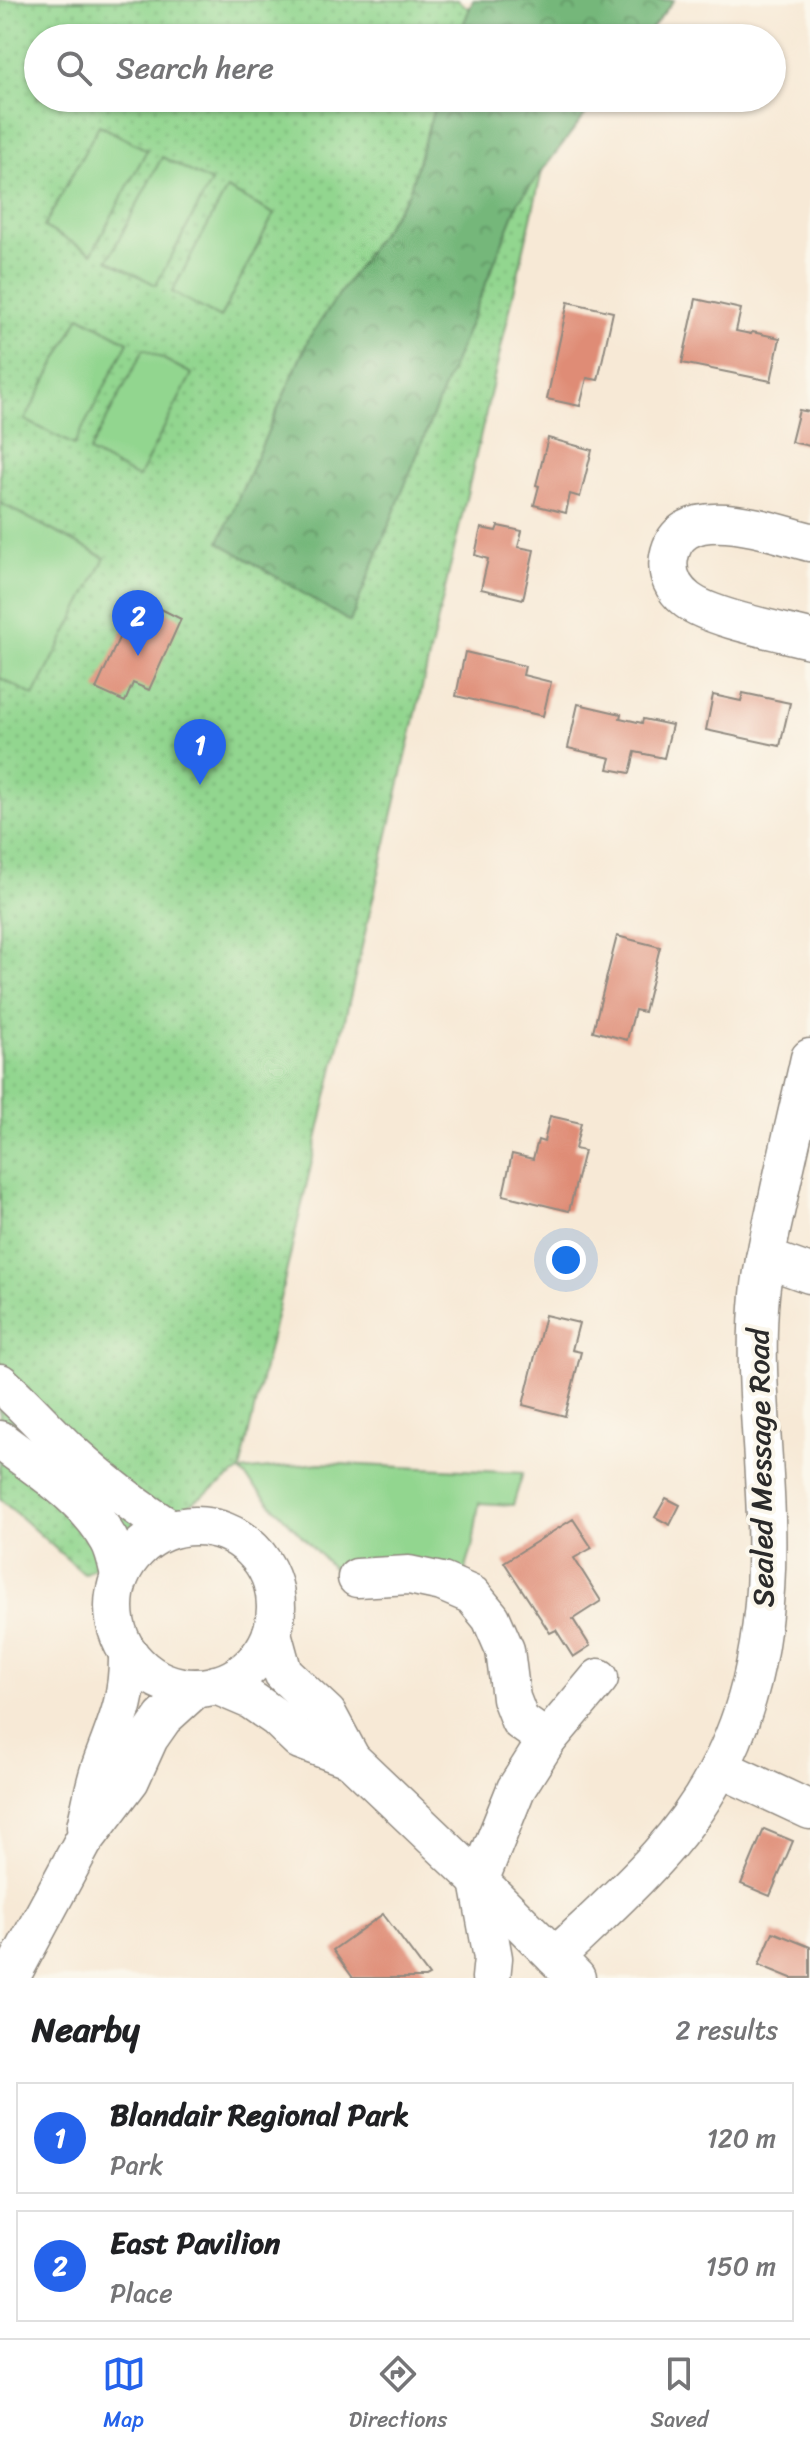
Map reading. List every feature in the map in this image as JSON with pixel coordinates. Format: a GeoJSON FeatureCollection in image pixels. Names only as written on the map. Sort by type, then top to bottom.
{"type":"FeatureCollection","features":[{"type":"Feature","properties":{"kind":"street"},"geometry":{"type":"LineString","coordinates":[[810,542],[729,522],[707,523],[689,528],[677,538],[669,554],[668,572],[680,593],[703,610],[810,639]]}},
{"type":"Feature","properties":{"kind":"street","name":"Sealed Message Road"},"geometry":{"type":"LineString","coordinates":[[565,1968],[692,1813],[720,1768],[740,1726],[762,1632],[767,1577],[758,1346],[760,1295],[765,1258],[810,1058]]}},
{"type":"Feature","properties":{"kind":"street"},"geometry":{"type":"LineString","coordinates":[[765,1258],[810,1274]]}},
{"type":"Feature","properties":{"kind":"street"},"geometry":{"type":"LineString","coordinates":[[0,1383],[28,1407],[67,1449],[142,1511],[171,1529]]}},
{"type":"Feature","properties":{"kind":"street"},"geometry":{"type":"LineString","coordinates":[[0,1440],[52,1479],[92,1515],[111,1542],[120,1575]]}},
{"type":"Feature","properties":{"kind":"street"},"geometry":{"type":"LineString","coordinates":[[10,1978],[83,1842],[130,1780],[149,1738],[163,1718],[206,1687],[235,1677],[253,1663],[272,1633],[276,1619],[275,1591],[266,1566],[248,1545],[225,1531],[198,1526],[171,1529],[148,1540],[130,1558],[120,1575],[115,1595],[114,1614],[119,1634],[140,1668],[176,1686],[206,1687],[251,1700],[277,1718],[300,1740],[351,1759]]}},
{"type":"Feature","properties":{"kind":"street"},"geometry":{"type":"LineString","coordinates":[[357,1578],[409,1575],[442,1582],[472,1595],[491,1618],[505,1650],[511,1698],[520,1721],[547,1740]]}},
{"type":"Feature","properties":{"kind":"street"},"geometry":{"type":"LineString","coordinates":[[272,1633],[283,1673],[327,1714],[351,1759],[565,1968]]}},
{"type":"Feature","properties":{"kind":"street"},"geometry":{"type":"LineString","coordinates":[[83,1842],[100,1769],[125,1702],[128,1652]]}},
{"type":"Feature","properties":{"kind":"street"},"geometry":{"type":"LineString","coordinates":[[491,1978],[493,1958],[479,1881],[516,1789],[547,1740],[599,1678]]}},
{"type":"Feature","properties":{"kind":"street"},"geometry":{"type":"LineString","coordinates":[[720,1768],[810,1810]]}},
{"type":"Feature","properties":{"kind":"green space"},"geometry":{"type":"Polygon","coordinates":[[[0,0],[457,0],[491,24],[24,24],[24,112],[556,112],[240,1471],[84,1574],[0,1499],[0,0]]]}},
{"type":"Feature","properties":{"kind":"green space"},"geometry":{"type":"Polygon","coordinates":[[[473,0],[674,0],[655,24],[464,24],[473,0]]]}},
{"type":"Feature","properties":{"kind":"green space"},"geometry":{"type":"Polygon","coordinates":[[[433,112],[587,112],[519,201],[350,622],[219,542],[309,338],[409,192],[433,112]]]}},
{"type":"Feature","properties":{"kind":"green space"},"geometry":{"type":"Polygon","coordinates":[[[99,125],[147,150],[92,253],[44,227],[99,125]]]}},
{"type":"Feature","properties":{"kind":"green space"},"geometry":{"type":"Polygon","coordinates":[[[162,157],[211,182],[156,285],[108,260],[162,157]]]}},
{"type":"Feature","properties":{"kind":"green space"},"geometry":{"type":"Polygon","coordinates":[[[227,189],[274,214],[220,318],[172,292],[227,189]]]}},
{"type":"Feature","properties":{"kind":"green space"},"geometry":{"type":"Polygon","coordinates":[[[80,316],[128,342],[74,445],[25,420],[80,316]]]}},
{"type":"Feature","properties":{"kind":"green space"},"geometry":{"type":"Polygon","coordinates":[[[144,349],[192,374],[138,478],[89,452],[144,349]]]}},
{"type":"Feature","properties":{"kind":"green space"},"geometry":{"type":"Polygon","coordinates":[[[0,503],[105,558],[34,696],[0,678],[0,503]]]}},
{"type":"Feature","properties":{"kind":"green space"},"geometry":{"type":"Polygon","coordinates":[[[320,1463],[523,1473],[513,1505],[479,1503],[473,1545],[464,1575],[340,1576],[240,1471],[320,1463]]]}},
{"type":"Feature","properties":{"kind":"building"},"geometry":{"type":"Polygon","coordinates":[[[696,299],[741,309],[736,331],[780,338],[771,381],[682,363],[696,299]]]}},
{"type":"Feature","properties":{"kind":"building"},"geometry":{"type":"Polygon","coordinates":[[[568,302],[613,312],[598,380],[587,378],[580,406],[547,399],[568,302]]]}},
{"type":"Feature","properties":{"kind":"building"},"geometry":{"type":"Polygon","coordinates":[[[799,410],[810,412],[810,446],[791,442],[799,410]]]}},
{"type":"Feature","properties":{"kind":"building"},"geometry":{"type":"Polygon","coordinates":[[[548,438],[592,450],[580,497],[570,494],[566,513],[534,505],[548,438]]]}},
{"type":"Feature","properties":{"kind":"building"},"geometry":{"type":"Polygon","coordinates":[[[498,526],[522,531],[518,547],[534,550],[523,599],[481,589],[488,559],[475,555],[481,528],[496,531],[498,526]]]}},
{"type":"Feature","properties":{"kind":"building"},"geometry":{"type":"Polygon","coordinates":[[[161,609],[181,619],[149,690],[133,683],[125,702],[96,689],[128,618],[152,629],[161,609]]]}},
{"type":"Feature","properties":{"kind":"building"},"geometry":{"type":"Polygon","coordinates":[[[465,652],[525,666],[523,675],[551,682],[543,716],[456,696],[465,652]]]}},
{"type":"Feature","properties":{"kind":"building"},"geometry":{"type":"Polygon","coordinates":[[[743,693],[790,703],[780,746],[706,730],[713,695],[741,701],[743,693]]]}},
{"type":"Feature","properties":{"kind":"building"},"geometry":{"type":"Polygon","coordinates":[[[578,704],[621,714],[620,718],[642,723],[643,719],[672,725],[664,758],[635,752],[630,773],[608,769],[611,758],[568,748],[578,704]]]}},
{"type":"Feature","properties":{"kind":"building"},"geometry":{"type":"Polygon","coordinates":[[[617,936],[660,947],[644,1012],[635,1010],[627,1040],[593,1031],[617,936]]]}},
{"type":"Feature","properties":{"kind":"building"},"geometry":{"type":"Polygon","coordinates":[[[550,1116],[581,1123],[575,1149],[584,1151],[569,1211],[503,1195],[512,1154],[533,1159],[538,1140],[544,1142],[550,1116]]]}},
{"type":"Feature","properties":{"kind":"building"},"geometry":{"type":"Polygon","coordinates":[[[545,1315],[579,1323],[572,1350],[581,1352],[565,1416],[523,1405],[545,1315]]]}},
{"type":"Feature","properties":{"kind":"building"},"geometry":{"type":"Polygon","coordinates":[[[666,1498],[680,1505],[670,1525],[655,1517],[666,1498]]]}},
{"type":"Feature","properties":{"kind":"building"},"geometry":{"type":"Polygon","coordinates":[[[573,1519],[592,1548],[574,1558],[601,1601],[573,1619],[590,1646],[573,1657],[556,1630],[550,1633],[504,1562],[573,1519]]]}},
{"type":"Feature","properties":{"kind":"building"},"geometry":{"type":"Polygon","coordinates":[[[764,1829],[793,1841],[770,1896],[741,1884],[764,1829]]]}},
{"type":"Feature","properties":{"kind":"building"},"geometry":{"type":"Polygon","coordinates":[[[383,1914],[429,1976],[353,1978],[333,1950],[383,1914]]]}},
{"type":"Feature","properties":{"kind":"building"},"geometry":{"type":"Polygon","coordinates":[[[773,1932],[810,1947],[810,1978],[791,1978],[759,1965],[773,1932]]]}},
{"type":"Feature","properties":{"kind":"place","name":"East Pavilion"},"geometry":{"type":"Point","coordinates":[138,656]}},
{"type":"Feature","properties":{"kind":"place","name":"Blandair Regional Park"},"geometry":{"type":"Point","coordinates":[200,785]}}]}
